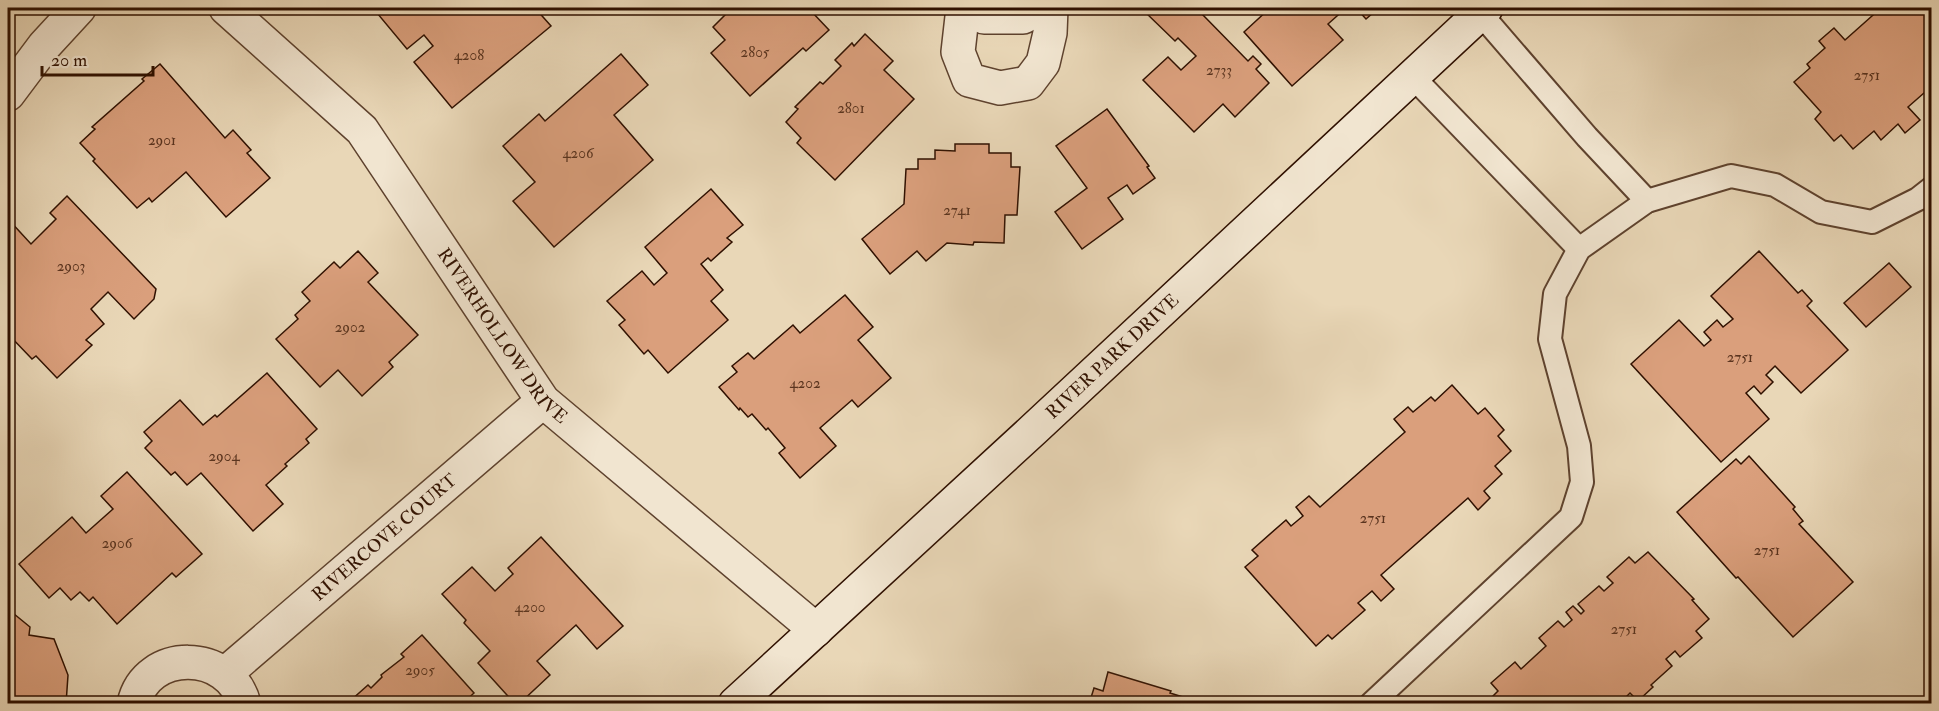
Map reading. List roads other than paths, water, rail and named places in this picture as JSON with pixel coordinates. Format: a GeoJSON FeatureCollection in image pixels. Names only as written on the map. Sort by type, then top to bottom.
{"type":"FeatureCollection","features":[{"type":"Feature","properties":{"kind":"street"},"geometry":{"type":"LineString","coordinates":[[8,94],[44,46],[79,8]]}},
{"type":"Feature","properties":{"kind":"street","name":"RIVERHOLLOW DRIVE"},"geometry":{"type":"LineString","coordinates":[[226,8],[362,130],[543,401],[816,630]]}},
{"type":"Feature","properties":{"kind":"street"},"geometry":{"type":"LineString","coordinates":[[963,8],[958,52],[969,80],[1000,88],[1028,83],[1043,63],[1050,33],[1051,8]]}},
{"type":"Feature","properties":{"kind":"street"},"geometry":{"type":"LineString","coordinates":[[970,8],[984,17],[1023,17],[1040,8]]}},
{"type":"Feature","properties":{"kind":"street","name":"RIVER PARK DRIVE"},"geometry":{"type":"LineString","coordinates":[[735,704],[1483,10]]}},
{"type":"Feature","properties":{"kind":"street","name":"RIVERCOVE COURT"},"geometry":{"type":"LineString","coordinates":[[225,674],[543,401]]}},
{"type":"Feature","properties":{"kind":"street"},"geometry":{"type":"LineString","coordinates":[[134,704],[146,680],[159,669],[188,661],[208,664],[225,674],[234,683],[244,704]]}},
{"type":"Feature","properties":{"kind":"lane"},"geometry":{"type":"LineString","coordinates":[[1483,10],[1587,137],[1647,201]]}},
{"type":"Feature","properties":{"kind":"lane"},"geometry":{"type":"LineString","coordinates":[[1412,76],[1579,249]]}},
{"type":"Feature","properties":{"kind":"lane"},"geometry":{"type":"LineString","coordinates":[[1371,704],[1571,517],[1582,482],[1579,446],[1550,339],[1555,294],[1579,249],[1647,201],[1731,176],[1775,185],[1821,212],[1872,222],[1918,200],[1932,188]]}}]}
